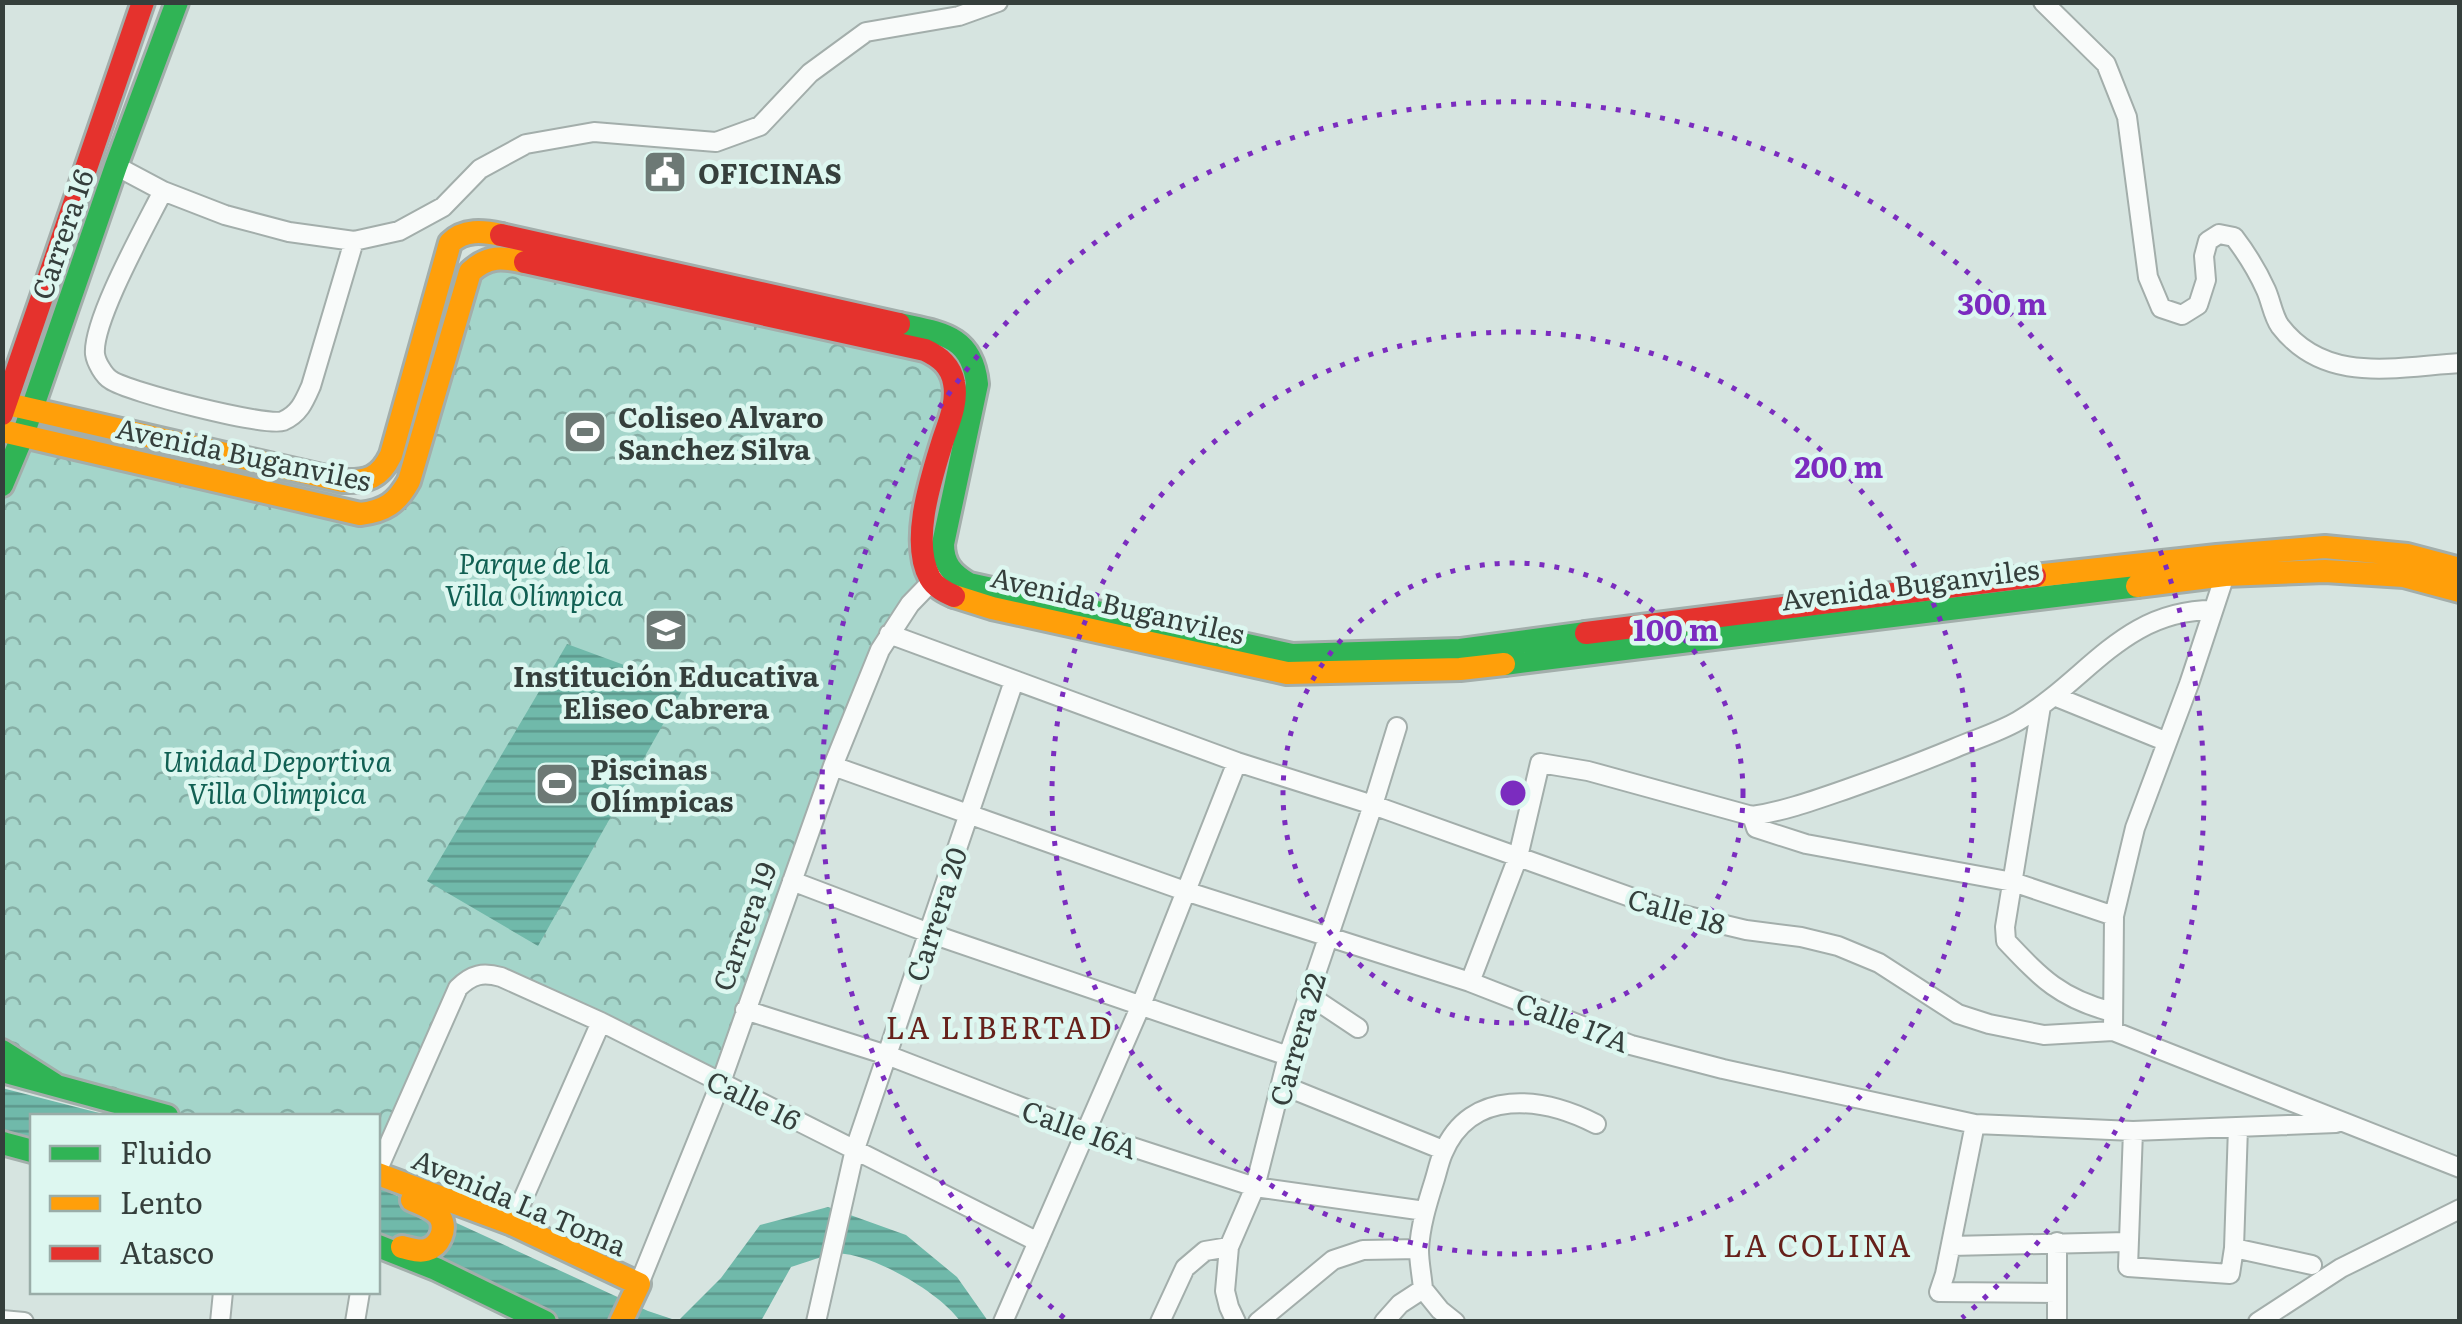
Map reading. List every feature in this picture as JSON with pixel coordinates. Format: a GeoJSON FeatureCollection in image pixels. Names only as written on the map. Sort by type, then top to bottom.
{"type":"FeatureCollection","features":[{"type":"Feature","properties":{"kind":"main road","name":"Carrera 16"},"geometry":{"type":"LineString","coordinates":[[4,407],[143,2]]}},
{"type":"Feature","properties":{"kind":"main road","name":"Carrera 16"},"geometry":{"type":"LineString","coordinates":[[2,485],[13,433],[32,408],[177,2]]}},
{"type":"Feature","properties":{"kind":"main road","name":"Avenida Buganviles"},"geometry":{"type":"LineString","coordinates":[[32,408],[344,481],[367,482],[380,475],[392,455],[450,243],[467,232],[498,233],[926,330],[958,342],[976,365],[977,384],[939,574]]}},
{"type":"Feature","properties":{"kind":"main road","name":"Avenida Buganviles"},"geometry":{"type":"LineString","coordinates":[[13,433],[360,514],[378,513],[403,494],[409,481],[470,272],[489,257],[503,257],[938,356],[948,365],[956,384],[927,504],[922,557],[953,596],[1286,673],[1460,669],[2225,575],[2345,572],[2404,576],[2460,590]]}},
{"type":"Feature","properties":{"kind":"main road"},"geometry":{"type":"LineString","coordinates":[[4,407],[32,408]]}},
{"type":"Feature","properties":{"kind":"main road","name":"Avenida Buganviles"},"geometry":{"type":"LineString","coordinates":[[939,574],[1292,654],[1460,650],[1950,586],[2325,547],[2407,554],[2460,569]]}},
{"type":"Feature","properties":{"kind":"main road"},"geometry":{"type":"LineString","coordinates":[[2,1051],[54,1084]]}},
{"type":"Feature","properties":{"kind":"main road"},"geometry":{"type":"LineString","coordinates":[[2,1072],[161,1114]]}},
{"type":"Feature","properties":{"kind":"main road"},"geometry":{"type":"LineString","coordinates":[[2,1143],[30,1150]]}},
{"type":"Feature","properties":{"kind":"main road","name":"Avenida La Toma"},"geometry":{"type":"LineString","coordinates":[[380,1173],[512,1224],[636,1291]]}},
{"type":"Feature","properties":{"kind":"main road"},"geometry":{"type":"LineString","coordinates":[[380,1186],[437,1213],[444,1224],[439,1238],[427,1250],[380,1243]]}},
{"type":"Feature","properties":{"kind":"main road"},"geometry":{"type":"LineString","coordinates":[[380,1244],[545,1322]]}},
{"type":"Feature","properties":{"kind":"main road","name":"Carrera 19"},"geometry":{"type":"LineString","coordinates":[[621,1322],[636,1291]]}},
{"type":"Feature","properties":{"kind":"street"},"geometry":{"type":"LineString","coordinates":[[116,166],[163,191],[225,215],[288,232],[354,241],[399,231],[443,207],[480,169],[526,144],[594,132],[716,142],[760,126],[810,73],[866,32],[959,16],[998,2]]}},
{"type":"Feature","properties":{"kind":"street"},"geometry":{"type":"LineString","coordinates":[[2043,2],[2106,64],[2127,117],[2148,277],[2161,308],[2182,315],[2198,305],[2206,280],[2204,256],[2208,241],[2219,234],[2234,236],[2252,261],[2278,323],[2311,355],[2340,367],[2371,369],[2460,362]]}},
{"type":"Feature","properties":{"kind":"street"},"geometry":{"type":"LineString","coordinates":[[163,191],[98,327],[95,358],[108,379],[135,390],[253,420],[280,422],[301,410],[354,241]]}},
{"type":"Feature","properties":{"kind":"street","name":"Carrera 19"},"geometry":{"type":"LineString","coordinates":[[636,1291],[720,1082],[833,766],[880,650],[910,604],[939,574]]}},
{"type":"Feature","properties":{"kind":"street"},"geometry":{"type":"LineString","coordinates":[[2112,1022],[2114,916],[2134,828],[2189,684],[2225,575]]}},
{"type":"Feature","properties":{"kind":"street"},"geometry":{"type":"LineString","coordinates":[[1470,982],[1518,857],[1540,763],[1588,771],[1752,816],[1782,812],[1910,767],[2016,722],[2048,701],[2100,655],[2151,622],[2186,610],[2213,610]]}},
{"type":"Feature","properties":{"kind":"street","name":"Calle 18"},"geometry":{"type":"LineString","coordinates":[[889,634],[1237,762],[1373,805],[1675,913],[1838,946],[1879,963],[1958,1014],[2044,1035],[2112,1022],[2342,1123],[2460,1168]]}},
{"type":"Feature","properties":{"kind":"street","name":"Carrera 20"},"geometry":{"type":"LineString","coordinates":[[816,1322],[855,1149],[1014,681]]}},
{"type":"Feature","properties":{"kind":"street"},"geometry":{"type":"LineString","coordinates":[[2048,701],[2166,741]]}},
{"type":"Feature","properties":{"kind":"street"},"geometry":{"type":"LineString","coordinates":[[2048,701],[2012,882],[2006,940],[2056,990],[2112,1022]]}},
{"type":"Feature","properties":{"kind":"street","name":"Carrera 22"},"geometry":{"type":"LineString","coordinates":[[1229,1248],[1255,1187],[1307,994],[1397,727]]}},
{"type":"Feature","properties":{"kind":"street"},"geometry":{"type":"LineString","coordinates":[[1002,1322],[1140,1005],[1237,762]]}},
{"type":"Feature","properties":{"kind":"street","name":"Calle 17A"},"geometry":{"type":"LineString","coordinates":[[833,766],[1185,890],[1470,982],[1632,1045],[1724,1069],[1975,1124],[2133,1131],[2342,1123]]}},
{"type":"Feature","properties":{"kind":"street"},"geometry":{"type":"LineString","coordinates":[[1752,816],[1756,828],[1768,834],[2012,882],[2114,916]]}},
{"type":"Feature","properties":{"kind":"street"},"geometry":{"type":"LineString","coordinates":[[792,880],[1288,1056]]}},
{"type":"Feature","properties":{"kind":"street","name":"Calle 16"},"geometry":{"type":"LineString","coordinates":[[380,1167],[458,988],[477,974],[488,973],[601,1022],[1038,1242]]}},
{"type":"Feature","properties":{"kind":"street"},"geometry":{"type":"LineString","coordinates":[[1307,994],[1358,1028]]}},
{"type":"Feature","properties":{"kind":"street","name":"Calle 16A"},"geometry":{"type":"LineString","coordinates":[[745,1010],[886,1055],[1086,1132],[1255,1187],[1425,1212]]}},
{"type":"Feature","properties":{"kind":"street"},"geometry":{"type":"LineString","coordinates":[[512,1224],[601,1022]]}},
{"type":"Feature","properties":{"kind":"street"},"geometry":{"type":"LineString","coordinates":[[1282,1085],[1443,1150]]}},
{"type":"Feature","properties":{"kind":"street"},"geometry":{"type":"LineString","coordinates":[[1455,1322],[1423,1289],[1419,1249],[1443,1150],[1470,1116],[1484,1108],[1509,1103],[1546,1105],[1596,1124]]}},
{"type":"Feature","properties":{"kind":"street"},"geometry":{"type":"LineString","coordinates":[[1975,1124],[1939,1292],[2057,1293]]}},
{"type":"Feature","properties":{"kind":"street"},"geometry":{"type":"LineString","coordinates":[[2133,1131],[2128,1268],[2230,1274],[2238,1127]]}},
{"type":"Feature","properties":{"kind":"street"},"geometry":{"type":"LineString","coordinates":[[2258,1322],[2341,1268],[2460,1209]]}},
{"type":"Feature","properties":{"kind":"street"},"geometry":{"type":"LineString","coordinates":[[2057,1242],[2057,1322]]}},
{"type":"Feature","properties":{"kind":"street"},"geometry":{"type":"LineString","coordinates":[[1951,1246],[2128,1242]]}},
{"type":"Feature","properties":{"kind":"street"},"geometry":{"type":"LineString","coordinates":[[1160,1322],[1186,1268],[1205,1251],[1229,1248],[1225,1291],[1236,1322]]}},
{"type":"Feature","properties":{"kind":"street"},"geometry":{"type":"LineString","coordinates":[[2234,1248],[2312,1265]]}},
{"type":"Feature","properties":{"kind":"street"},"geometry":{"type":"LineString","coordinates":[[1258,1322],[1334,1260],[1363,1250],[1419,1249]]}},
{"type":"Feature","properties":{"kind":"street"},"geometry":{"type":"LineString","coordinates":[[1384,1322],[1400,1304],[1423,1289]]}},
{"type":"Feature","properties":{"kind":"street"},"geometry":{"type":"LineString","coordinates":[[220,1322],[224,1294]]}},
{"type":"Feature","properties":{"kind":"street"},"geometry":{"type":"LineString","coordinates":[[355,1322],[360,1294]]}},
{"type":"Feature","properties":{"kind":"street"},"geometry":{"type":"LineString","coordinates":[[500,1299],[513,1322]]}},
{"type":"Feature","properties":{"kind":"street"},"geometry":{"type":"LineString","coordinates":[[2,1320],[24,1322]]}},
{"type":"Feature","properties":{"kind":"green space","name":"Unidad Deportiva Villa Olimpica"},"geometry":{"type":"Polygon","coordinates":[[[479,262],[948,365],[931,581],[889,634],[721,1082],[501,977],[466,979],[380,1161],[380,1114],[167,1114],[3,1073],[2,485],[23,435],[360,514],[392,505],[479,262]]]}},
{"type":"Feature","properties":{"kind":"shaded area","name":"Piscinas Olímpicas"},"geometry":{"type":"Polygon","coordinates":[[[567,644],[684,687],[538,946],[427,881],[567,644]]]}},
{"type":"Feature","properties":{"kind":"shaded area"},"geometry":{"type":"Polygon","coordinates":[[[2,1088],[103,1114],[30,1114],[30,1141],[3,1134],[2,1088]]]}},
{"type":"Feature","properties":{"kind":"shaded area"},"geometry":{"type":"Polygon","coordinates":[[[380,1188],[648,1311],[678,1321],[555,1321],[380,1241],[380,1188]]]}},
{"type":"Feature","properties":{"kind":"shaded area"},"geometry":{"type":"Polygon","coordinates":[[[828,1207],[906,1235],[957,1277],[988,1321],[960,1321],[908,1278],[874,1262],[839,1254],[791,1267],[761,1321],[678,1321],[721,1278],[760,1225],[828,1207]]]}},
{"type":"Feature","properties":{"kind":"traffic: fast"},"geometry":{"type":"LineString","coordinates":[[2,485],[177,2]]}},
{"type":"Feature","properties":{"kind":"traffic: fast"},"geometry":{"type":"LineString","coordinates":[[899,324],[952,339],[968,355],[974,368],[977,384],[943,544],[950,568],[969,584],[1292,655],[1460,650],[1586,633]]}},
{"type":"Feature","properties":{"kind":"traffic: fast"},"geometry":{"type":"LineString","coordinates":[[1504,664],[2137,586]]}},
{"type":"Feature","properties":{"kind":"traffic: fast"},"geometry":{"type":"LineString","coordinates":[[2,1051],[54,1084]]}},
{"type":"Feature","properties":{"kind":"traffic: fast"},"geometry":{"type":"LineString","coordinates":[[2,1071],[160,1114]]}},
{"type":"Feature","properties":{"kind":"traffic: fast"},"geometry":{"type":"LineString","coordinates":[[2,1143],[30,1150]]}},
{"type":"Feature","properties":{"kind":"traffic: fast"},"geometry":{"type":"LineString","coordinates":[[380,1247],[436,1269],[545,1322]]}},
{"type":"Feature","properties":{"kind":"traffic: slow"},"geometry":{"type":"LineString","coordinates":[[12,405],[343,481],[366,479],[377,474],[391,455],[450,243],[468,233],[501,235]]}},
{"type":"Feature","properties":{"kind":"traffic: slow"},"geometry":{"type":"LineString","coordinates":[[2,431],[360,514],[377,511],[395,500],[409,481],[470,272],[496,259],[525,262]]}},
{"type":"Feature","properties":{"kind":"traffic: slow"},"geometry":{"type":"LineString","coordinates":[[2035,576],[2325,547],[2407,555],[2460,569]]}},
{"type":"Feature","properties":{"kind":"traffic: slow"},"geometry":{"type":"LineString","coordinates":[[2137,586],[2225,575],[2325,571],[2404,576],[2460,591]]}},
{"type":"Feature","properties":{"kind":"traffic: slow"},"geometry":{"type":"LineString","coordinates":[[954,596],[992,608],[1287,673],[1460,669],[1504,664]]}},
{"type":"Feature","properties":{"kind":"traffic: slow"},"geometry":{"type":"LineString","coordinates":[[380,1175],[512,1224],[639,1284],[621,1322]]}},
{"type":"Feature","properties":{"kind":"traffic: slow"},"geometry":{"type":"LineString","coordinates":[[402,1247],[426,1250],[435,1245],[442,1232],[437,1214],[412,1200]]}},
{"type":"Feature","properties":{"kind":"traffic: jam"},"geometry":{"type":"LineString","coordinates":[[2,414],[143,2]]}},
{"type":"Feature","properties":{"kind":"traffic: jam"},"geometry":{"type":"LineString","coordinates":[[501,235],[899,324]]}},
{"type":"Feature","properties":{"kind":"traffic: jam"},"geometry":{"type":"LineString","coordinates":[[525,262],[925,350],[940,359],[953,377],[955,398],[928,492],[922,547],[930,578],[954,596]]}},
{"type":"Feature","properties":{"kind":"traffic: jam"},"geometry":{"type":"LineString","coordinates":[[1586,633],[2035,576]]}},
{"type":"Feature","properties":{"kind":"place","name":"OFICINAS"},"geometry":{"type":"Point","coordinates":[665,172]}},
{"type":"Feature","properties":{"kind":"place","name":"Coliseo Alvaro Sanchez Silva"},"geometry":{"type":"Point","coordinates":[585,432]}},
{"type":"Feature","properties":{"kind":"place","name":"Institución Educativa Eliseo Cabrera"},"geometry":{"type":"Point","coordinates":[666,630]}},
{"type":"Feature","properties":{"kind":"place","name":"Piscinas Olímpicas"},"geometry":{"type":"Point","coordinates":[557,784]}},
{"type":"Feature","properties":{"kind":"district","name":"LA LIBERTAD"},"geometry":{"type":"Point","coordinates":[1000,1026]}},
{"type":"Feature","properties":{"kind":"district","name":"LA COLINA"},"geometry":{"type":"Point","coordinates":[1818,1244]}},
{"type":"Feature","properties":{"kind":"park label","name":"Parque de la Villa Olímpica"},"geometry":{"type":"Point","coordinates":[534,578]}}]}
